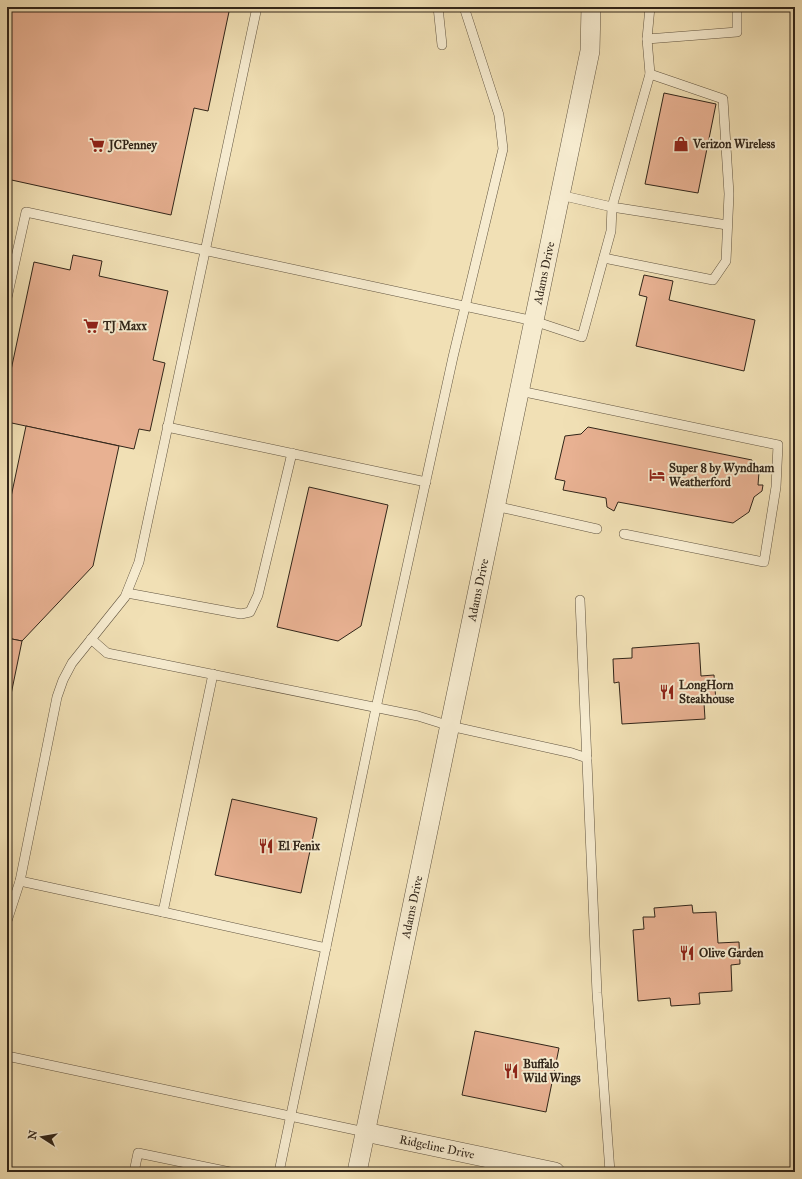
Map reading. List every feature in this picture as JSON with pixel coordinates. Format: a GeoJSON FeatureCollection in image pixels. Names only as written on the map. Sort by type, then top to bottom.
{"type":"FeatureCollection","features":[{"type":"Feature","properties":{"kind":"street","name":"Adams Drive"},"geometry":{"type":"LineString","coordinates":[[357,1172],[590,51],[591,7]]}},
{"type":"Feature","properties":{"kind":"street","name":"Ridgeline Drive"},"geometry":{"type":"LineString","coordinates":[[365,1132],[555,1172]]}},
{"type":"Feature","properties":{"kind":"lane"},"geometry":{"type":"LineString","coordinates":[[7,921],[20,881],[57,697],[63,680],[72,663],[127,593],[139,562],[257,7]]}},
{"type":"Feature","properties":{"kind":"lane"},"geometry":{"type":"LineString","coordinates":[[438,7],[442,45]]}},
{"type":"Feature","properties":{"kind":"lane"},"geometry":{"type":"LineString","coordinates":[[279,1172],[376,708],[464,307],[503,149],[499,115],[464,7]]}},
{"type":"Feature","properties":{"kind":"lane"},"geometry":{"type":"LineString","coordinates":[[7,298],[26,212],[205,252],[534,322],[582,337],[611,231],[612,207],[650,74],[647,39],[650,7]]}},
{"type":"Feature","properties":{"kind":"lane"},"geometry":{"type":"LineString","coordinates":[[647,39],[737,32],[737,7]]}},
{"type":"Feature","properties":{"kind":"lane"},"geometry":{"type":"LineString","coordinates":[[604,258],[713,280],[726,261],[728,194],[723,99],[650,74]]}},
{"type":"Feature","properties":{"kind":"lane"},"geometry":{"type":"LineString","coordinates":[[560,195],[612,207],[727,225]]}},
{"type":"Feature","properties":{"kind":"lane"},"geometry":{"type":"LineString","coordinates":[[520,391],[778,444],[776,487],[764,562],[624,534]]}},
{"type":"Feature","properties":{"kind":"lane"},"geometry":{"type":"LineString","coordinates":[[167,427],[426,482]]}},
{"type":"Feature","properties":{"kind":"lane"},"geometry":{"type":"LineString","coordinates":[[127,593],[241,614],[250,612],[258,595],[292,454]]}},
{"type":"Feature","properties":{"kind":"lane"},"geometry":{"type":"LineString","coordinates":[[495,506],[597,529]]}},
{"type":"Feature","properties":{"kind":"lane"},"geometry":{"type":"LineString","coordinates":[[580,600],[597,993],[610,1172]]}},
{"type":"Feature","properties":{"kind":"lane"},"geometry":{"type":"LineString","coordinates":[[91,639],[106,653],[418,716],[450,726],[572,753],[586,758]]}},
{"type":"Feature","properties":{"kind":"lane"},"geometry":{"type":"LineString","coordinates":[[164,912],[213,674]]}},
{"type":"Feature","properties":{"kind":"lane"},"geometry":{"type":"LineString","coordinates":[[20,881],[326,948]]}},
{"type":"Feature","properties":{"kind":"lane"},"geometry":{"type":"LineString","coordinates":[[7,1056],[365,1132]]}},
{"type":"Feature","properties":{"kind":"lane"},"geometry":{"type":"LineString","coordinates":[[134,1172],[138,1153],[230,1172]]}},
{"type":"Feature","properties":{"kind":"building","name":"JCPenney"},"geometry":{"type":"Polygon","coordinates":[[[7,7],[230,7],[208,111],[194,108],[171,215],[7,179],[7,7]]]}},
{"type":"Feature","properties":{"kind":"building","name":"Verizon Wireless"},"geometry":{"type":"Polygon","coordinates":[[[664,93],[716,104],[698,193],[645,184],[664,93]]]}},
{"type":"Feature","properties":{"kind":"building","name":"TJ Maxx"},"geometry":{"type":"Polygon","coordinates":[[[73,255],[102,261],[99,276],[168,291],[153,360],[165,363],[150,431],[139,429],[134,449],[7,422],[7,389],[34,262],[70,270],[73,255]]]}},
{"type":"Feature","properties":{"kind":"building"},"geometry":{"type":"Polygon","coordinates":[[[644,275],[673,281],[669,300],[755,320],[744,371],[636,346],[647,297],[639,295],[644,275]]]}},
{"type":"Feature","properties":{"kind":"building"},"geometry":{"type":"Polygon","coordinates":[[[26,426],[119,446],[93,566],[22,641],[7,638],[7,516],[26,426]]]}},
{"type":"Feature","properties":{"kind":"building","name":"Super 8 by Wyndham Weatherford"},"geometry":{"type":"Polygon","coordinates":[[[588,427],[752,460],[750,470],[759,472],[758,485],[763,485],[762,491],[754,497],[749,512],[733,523],[618,502],[614,511],[607,507],[606,498],[563,490],[565,481],[555,479],[565,436],[581,434],[588,427]]]}},
{"type":"Feature","properties":{"kind":"building"},"geometry":{"type":"Polygon","coordinates":[[[309,487],[388,505],[361,626],[338,641],[277,627],[309,487]]]}},
{"type":"Feature","properties":{"kind":"building"},"geometry":{"type":"Polygon","coordinates":[[[7,638],[22,641],[7,714],[7,638]]]}},
{"type":"Feature","properties":{"kind":"building","name":"LongHorn Steakhouse"},"geometry":{"type":"Polygon","coordinates":[[[699,643],[701,676],[714,675],[716,702],[704,703],[705,719],[622,724],[619,682],[614,683],[613,659],[632,658],[632,648],[699,643]]]}},
{"type":"Feature","properties":{"kind":"building","name":"El Fenix"},"geometry":{"type":"Polygon","coordinates":[[[232,799],[317,818],[301,893],[215,875],[232,799]]]}},
{"type":"Feature","properties":{"kind":"building","name":"Olive Garden"},"geometry":{"type":"Polygon","coordinates":[[[692,905],[693,913],[716,912],[718,943],[739,942],[740,964],[731,965],[732,991],[699,993],[700,1004],[671,1006],[670,998],[638,1001],[633,930],[644,929],[643,917],[655,917],[654,908],[692,905]]]}},
{"type":"Feature","properties":{"kind":"building","name":"Buffalo Wild Wings"},"geometry":{"type":"Polygon","coordinates":[[[475,1031],[559,1048],[546,1112],[462,1095],[475,1031]]]}},
{"type":"Feature","properties":{"kind":"place","name":"Verizon Wireless"},"geometry":{"type":"Point","coordinates":[681,144]}},
{"type":"Feature","properties":{"kind":"place","name":"JCPenney"},"geometry":{"type":"Point","coordinates":[97,145]}},
{"type":"Feature","properties":{"kind":"place","name":"TJ Maxx"},"geometry":{"type":"Point","coordinates":[91,326]}},
{"type":"Feature","properties":{"kind":"place","name":"Super 8 by Wyndham Weatherford"},"geometry":{"type":"Point","coordinates":[657,475]}},
{"type":"Feature","properties":{"kind":"place","name":"LongHorn Steakhouse"},"geometry":{"type":"Point","coordinates":[667,692]}},
{"type":"Feature","properties":{"kind":"place","name":"El Fenix"},"geometry":{"type":"Point","coordinates":[266,846]}},
{"type":"Feature","properties":{"kind":"place","name":"Olive Garden"},"geometry":{"type":"Point","coordinates":[687,953]}},
{"type":"Feature","properties":{"kind":"place","name":"Buffalo Wild Wings"},"geometry":{"type":"Point","coordinates":[511,1071]}}]}
